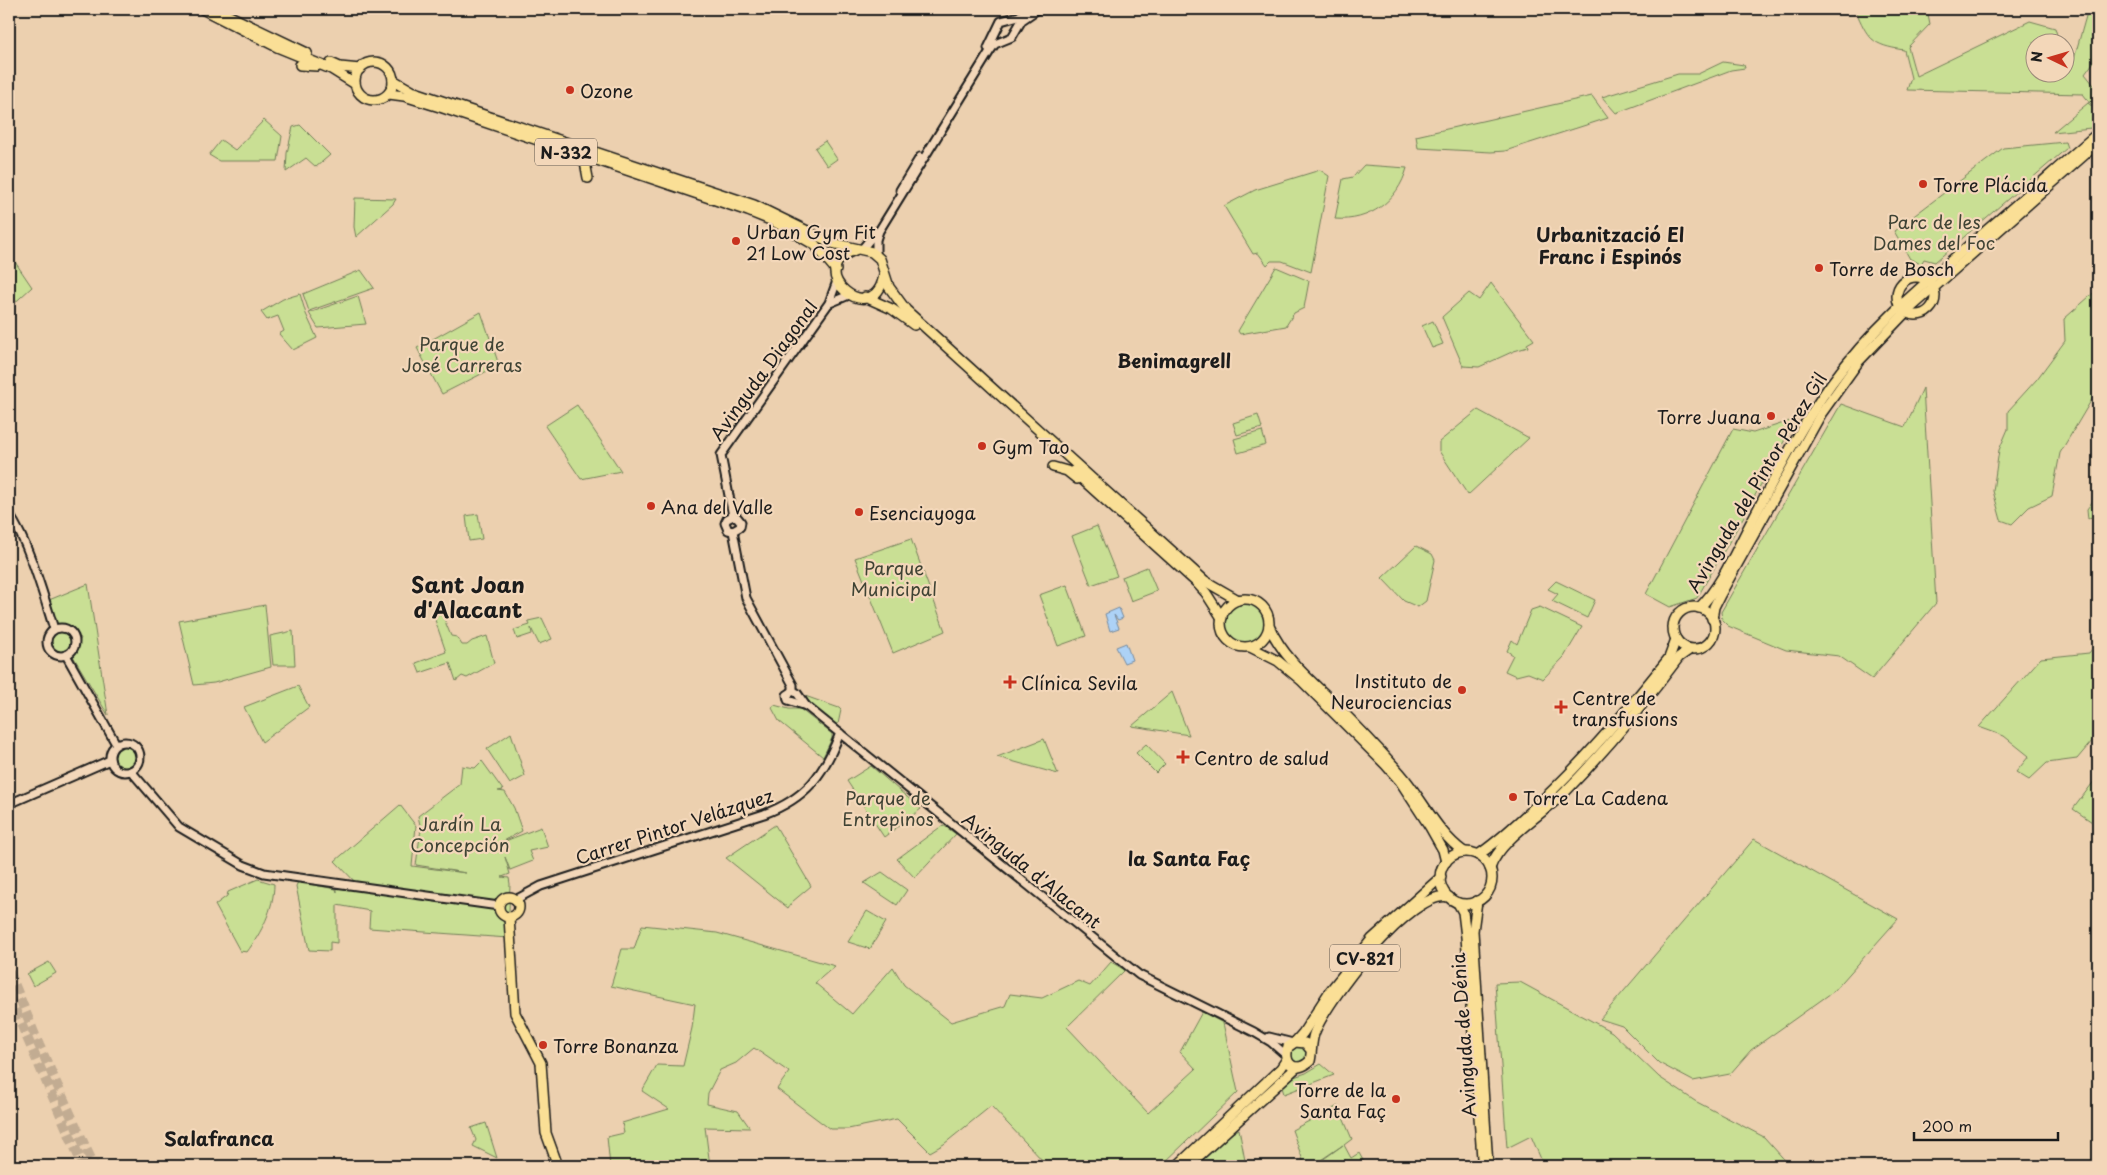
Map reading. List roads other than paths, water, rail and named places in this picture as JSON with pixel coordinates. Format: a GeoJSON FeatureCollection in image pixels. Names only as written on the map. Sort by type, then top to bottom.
{"type":"FeatureCollection","features":[{"type":"Feature","properties":{"kind":"main road"},"geometry":{"type":"LineString","coordinates":[[202,9],[270,44],[323,66],[356,84]]}},
{"type":"Feature","properties":{"kind":"main road"},"geometry":{"type":"LineString","coordinates":[[215,9],[340,67],[360,69]]}},
{"type":"Feature","properties":{"kind":"main road"},"geometry":{"type":"LineString","coordinates":[[369,63],[382,63],[390,70],[393,80],[389,94],[382,99],[369,100],[362,96],[356,84],[357,73],[369,63]]}},
{"type":"Feature","properties":{"kind":"main road"},"geometry":{"type":"LineString","coordinates":[[300,65],[323,66]]}},
{"type":"Feature","properties":{"kind":"main road"},"geometry":{"type":"LineString","coordinates":[[393,80],[412,91],[754,205],[832,243],[876,255],[883,264],[884,275],[898,302],[906,310],[1205,581],[1238,600]]}},
{"type":"Feature","properties":{"kind":"main road"},"geometry":{"type":"LineString","coordinates":[[389,94],[412,98],[748,210],[775,222],[815,245],[836,270]]}},
{"type":"Feature","properties":{"kind":"main road","name":"Avinguda del Pintor Pérez Gil"},"geometry":{"type":"LineString","coordinates":[[1932,284],[2098,133]]}},
{"type":"Feature","properties":{"kind":"main road","name":"N-332"},"geometry":{"type":"LineString","coordinates":[[531,137],[585,162],[588,178],[597,165],[606,162]]}},
{"type":"Feature","properties":{"kind":"main road","name":"Avinguda del Pintor Pérez Gil"},"geometry":{"type":"LineString","coordinates":[[1699,608],[1709,598],[1730,562],[1796,438],[1822,397],[1862,344],[2098,143]]}},
{"type":"Feature","properties":{"kind":"main road"},"geometry":{"type":"LineString","coordinates":[[858,249],[844,255],[836,270],[837,280],[842,289],[849,295],[865,297],[892,309],[908,320],[1196,582],[1206,593],[1222,618],[1223,634],[1230,642],[1239,647],[1250,647],[1261,642],[1269,626]]}},
{"type":"Feature","properties":{"kind":"main road"},"geometry":{"type":"LineString","coordinates":[[865,297],[878,289],[884,275]]}},
{"type":"Feature","properties":{"kind":"main road"},"geometry":{"type":"LineString","coordinates":[[1911,277],[1919,277],[1932,284],[1934,298],[1931,306],[1921,314],[1903,309],[1898,299],[1901,283],[1911,277]]}},
{"type":"Feature","properties":{"kind":"main road","name":"Avinguda del Pintor Pérez Gil"},"geometry":{"type":"LineString","coordinates":[[1712,619],[1714,607],[1720,595],[1822,414],[1859,361],[1903,309]]}},
{"type":"Feature","properties":{"kind":"main road"},"geometry":{"type":"LineString","coordinates":[[1052,467],[1067,471],[1109,503]]}},
{"type":"Feature","properties":{"kind":"main road"},"geometry":{"type":"LineString","coordinates":[[1222,618],[1229,605],[1238,600],[1247,599],[1260,604],[1267,613],[1269,626],[1275,639],[1292,662],[1380,750],[1410,784],[1445,836],[1464,852],[1478,855],[1490,868]]}},
{"type":"Feature","properties":{"kind":"main road"},"geometry":{"type":"LineString","coordinates":[[1440,877],[1441,885],[1449,897],[1458,902],[1466,904],[1477,901],[1487,893],[1492,881],[1490,868],[1497,851],[1564,793],[1630,719],[1679,657],[1690,650],[1703,647],[1711,640],[1714,626],[1712,619],[1705,611],[1699,608],[1688,608],[1676,617],[1672,625],[1676,639],[1670,657],[1556,789],[1496,842],[1478,855]]}},
{"type":"Feature","properties":{"kind":"main road"},"geometry":{"type":"LineString","coordinates":[[1676,639],[1690,650]]}},
{"type":"Feature","properties":{"kind":"main road"},"geometry":{"type":"LineString","coordinates":[[1250,647],[1278,661],[1302,681],[1385,764],[1400,781],[1430,827],[1443,850],[1446,862],[1454,855],[1464,852]]}},
{"type":"Feature","properties":{"kind":"main road","name":"CV-821"},"geometry":{"type":"LineString","coordinates":[[1177,1166],[1281,1068],[1288,1047],[1303,1033],[1330,991],[1372,939],[1440,877],[1446,862]]}},
{"type":"Feature","properties":{"kind":"main road","name":"CV-821"},"geometry":{"type":"LineString","coordinates":[[1188,1166],[1296,1067],[1304,1067],[1310,1061],[1314,1035],[1334,997],[1370,951],[1397,925],[1431,899],[1444,896],[1449,897]]}},
{"type":"Feature","properties":{"kind":"main road"},"geometry":{"type":"LineString","coordinates":[[505,897],[515,900],[519,904],[514,916],[509,917],[501,913],[499,906],[505,897]]}},
{"type":"Feature","properties":{"kind":"main road","name":"Avinguda de Dénia"},"geometry":{"type":"LineString","coordinates":[[1477,901],[1473,931],[1488,1166]]}},
{"type":"Feature","properties":{"kind":"main road","name":"Avinguda de Dénia"},"geometry":{"type":"LineString","coordinates":[[1458,902],[1463,912],[1466,937],[1482,1166]]}},
{"type":"Feature","properties":{"kind":"main road"},"geometry":{"type":"LineString","coordinates":[[509,917],[515,1013],[541,1063],[546,1134],[558,1166]]}},
{"type":"Feature","properties":{"kind":"main road"},"geometry":{"type":"LineString","coordinates":[[1294,1042],[1305,1043],[1311,1050]]}},
{"type":"Feature","properties":{"kind":"main road"},"geometry":{"type":"LineString","coordinates":[[1286,1057],[1290,1064],[1296,1067]]}},
{"type":"Feature","properties":{"kind":"street"},"geometry":{"type":"LineString","coordinates":[[858,249],[869,242],[877,230],[997,31],[999,24],[1030,9]]}},
{"type":"Feature","properties":{"kind":"street"},"geometry":{"type":"LineString","coordinates":[[876,255],[876,240],[879,231],[990,50],[1014,35],[1016,28],[1022,20],[1038,9]]}},
{"type":"Feature","properties":{"kind":"street"},"geometry":{"type":"LineString","coordinates":[[1008,20],[1012,21],[1016,28]]}},
{"type":"Feature","properties":{"kind":"street"},"geometry":{"type":"LineString","coordinates":[[997,31],[1005,39]]}},
{"type":"Feature","properties":{"kind":"street","name":"Avinguda Diagonal"},"geometry":{"type":"LineString","coordinates":[[795,697],[793,685],[746,598],[733,531],[728,530],[725,523],[732,516],[721,454],[829,303],[837,280]]}},
{"type":"Feature","properties":{"kind":"street","name":"Avinguda Diagonal"},"geometry":{"type":"LineString","coordinates":[[829,303],[849,295]]}},
{"type":"Feature","properties":{"kind":"street"},"geometry":{"type":"LineString","coordinates":[[9,514],[16,524],[54,629]]}},
{"type":"Feature","properties":{"kind":"street"},"geometry":{"type":"LineString","coordinates":[[63,627],[73,635],[75,644],[73,649],[66,655],[56,656],[49,650],[46,641],[47,636],[54,629],[63,627]]}},
{"type":"Feature","properties":{"kind":"street"},"geometry":{"type":"LineString","coordinates":[[66,655],[116,744]]}},
{"type":"Feature","properties":{"kind":"street","name":"Avinguda d'Alacant"},"geometry":{"type":"LineString","coordinates":[[795,697],[1139,975],[1254,1032],[1271,1042],[1286,1057]]}},
{"type":"Feature","properties":{"kind":"street","name":"Carrer Pintor Velázquez"},"geometry":{"type":"LineString","coordinates":[[515,900],[541,886],[784,806],[801,794],[822,772],[840,733]]}},
{"type":"Feature","properties":{"kind":"street"},"geometry":{"type":"LineString","coordinates":[[127,742],[138,750],[140,757],[138,764],[132,771],[119,771],[112,766],[110,760],[112,749],[116,744],[127,742]]}},
{"type":"Feature","properties":{"kind":"street"},"geometry":{"type":"LineString","coordinates":[[9,804],[110,760]]}},
{"type":"Feature","properties":{"kind":"street"},"geometry":{"type":"LineString","coordinates":[[132,771],[180,827],[243,865],[264,874],[499,906]]}},
{"type":"Feature","properties":{"kind":"street","name":"Avinguda d'Alacant"},"geometry":{"type":"LineString","coordinates":[[1254,1032],[1277,1040],[1294,1042]]}},
{"type":"Feature","properties":{"kind":"water"},"geometry":{"type":"Polygon","coordinates":[[[1119,608],[1123,618],[1118,620],[1114,615],[1119,628],[1110,631],[1105,614],[1119,608]]]}},
{"type":"Feature","properties":{"kind":"water"},"geometry":{"type":"Polygon","coordinates":[[[1126,643],[1132,660],[1124,663],[1116,647],[1126,643]]]}},
{"type":"Feature","properties":{"kind":"tunnel"},"geometry":{"type":"LineString","coordinates":[[9,971],[39,1045],[94,1166]]}},
{"type":"Feature","properties":{"kind":"tunnel"},"geometry":{"type":"LineString","coordinates":[[9,996],[83,1166]]}},
{"type":"Feature","properties":{"kind":"place","name":"Ozone"},"geometry":{"type":"Point","coordinates":[570,90]}},
{"type":"Feature","properties":{"kind":"place","name":"Torre Plácida"},"geometry":{"type":"Point","coordinates":[1923,184]}},
{"type":"Feature","properties":{"kind":"place","name":"Urban Gym Fit 21 Low Cost"},"geometry":{"type":"Point","coordinates":[736,241]}},
{"type":"Feature","properties":{"kind":"place","name":"Torre de Bosch"},"geometry":{"type":"Point","coordinates":[1819,268]}},
{"type":"Feature","properties":{"kind":"place","name":"Torre Juana"},"geometry":{"type":"Point","coordinates":[1771,416]}},
{"type":"Feature","properties":{"kind":"place","name":"Gym Tao"},"geometry":{"type":"Point","coordinates":[982,446]}},
{"type":"Feature","properties":{"kind":"place","name":"Ana del Valle"},"geometry":{"type":"Point","coordinates":[651,506]}},
{"type":"Feature","properties":{"kind":"place","name":"Esenciayoga"},"geometry":{"type":"Point","coordinates":[859,512]}},
{"type":"Feature","properties":{"kind":"place","name":"Clínica Sevila"},"geometry":{"type":"Point","coordinates":[1010,682]}},
{"type":"Feature","properties":{"kind":"place","name":"Instituto de Neurociencias"},"geometry":{"type":"Point","coordinates":[1462,690]}},
{"type":"Feature","properties":{"kind":"place","name":"Centre de transfusions"},"geometry":{"type":"Point","coordinates":[1561,707]}},
{"type":"Feature","properties":{"kind":"place","name":"Centro de salud"},"geometry":{"type":"Point","coordinates":[1183,757]}},
{"type":"Feature","properties":{"kind":"place","name":"Torre La Cadena"},"geometry":{"type":"Point","coordinates":[1513,797]}},
{"type":"Feature","properties":{"kind":"place","name":"Torre Bonanza"},"geometry":{"type":"Point","coordinates":[543,1045]}},
{"type":"Feature","properties":{"kind":"place","name":"Torre de la Santa Faç"},"geometry":{"type":"Point","coordinates":[1396,1099]}},
{"type":"Feature","properties":{"kind":"district","name":"Urbanització El Franc i Espinós"},"geometry":{"type":"Point","coordinates":[1610,245]}},
{"type":"Feature","properties":{"kind":"district","name":"Benimagrell"},"geometry":{"type":"Point","coordinates":[1174,360]}},
{"type":"Feature","properties":{"kind":"district","name":"Sant Joan d'Alacant"},"geometry":{"type":"Point","coordinates":[468,596]}},
{"type":"Feature","properties":{"kind":"district","name":"la Santa Faç"},"geometry":{"type":"Point","coordinates":[1189,858]}},
{"type":"Feature","properties":{"kind":"district","name":"Salafranca"},"geometry":{"type":"Point","coordinates":[219,1138]}},
{"type":"Feature","properties":{"kind":"park label","name":"Parc de les Dames del Foc"},"geometry":{"type":"Point","coordinates":[1934,231]}},
{"type":"Feature","properties":{"kind":"park label","name":"Parque de José Carreras"},"geometry":{"type":"Point","coordinates":[462,353]}},
{"type":"Feature","properties":{"kind":"park label","name":"Parque Municipal"},"geometry":{"type":"Point","coordinates":[894,577]}},
{"type":"Feature","properties":{"kind":"park label","name":"Parque de Entrepinos"},"geometry":{"type":"Point","coordinates":[888,808]}},
{"type":"Feature","properties":{"kind":"park label","name":"Jardín La Concepción"},"geometry":{"type":"Point","coordinates":[460,833]}}]}
